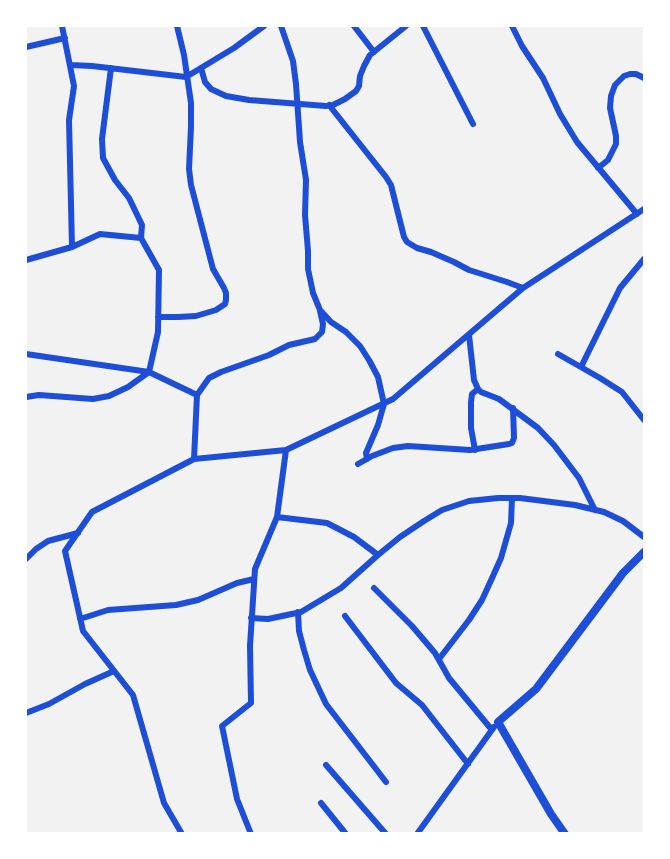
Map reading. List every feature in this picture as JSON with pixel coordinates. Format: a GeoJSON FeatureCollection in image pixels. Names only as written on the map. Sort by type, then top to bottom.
{"type":"FeatureCollection","features":[{"type":"Feature","properties":{"kind":"street"},"geometry":{"type":"LineString","coordinates":[[62,26],[74,86],[69,120],[72,247]]}},
{"type":"Feature","properties":{"kind":"street"},"geometry":{"type":"LineString","coordinates":[[158,317],[196,316],[216,310],[225,304],[226,300],[226,293],[213,269],[191,185],[189,169],[190,103],[184,55],[177,26]]}},
{"type":"Feature","properties":{"kind":"street"},"geometry":{"type":"LineString","coordinates":[[70,65],[186,77],[234,48],[264,26]]}},
{"type":"Feature","properties":{"kind":"street"},"geometry":{"type":"LineString","coordinates":[[194,459],[197,395],[209,378],[289,345],[315,339],[321,333],[323,324],[308,269],[306,180],[300,142],[293,61],[281,26]]}},
{"type":"Feature","properties":{"kind":"street"},"geometry":{"type":"LineString","coordinates":[[354,26],[374,52]]}},
{"type":"Feature","properties":{"kind":"street"},"geometry":{"type":"LineString","coordinates":[[201,68],[205,82],[217,93],[249,100],[329,105],[345,99],[356,91],[360,76],[370,56],[406,26]]}},
{"type":"Feature","properties":{"kind":"street"},"geometry":{"type":"LineString","coordinates":[[423,26],[473,124]]}},
{"type":"Feature","properties":{"kind":"street"},"geometry":{"type":"LineString","coordinates":[[512,26],[577,142],[637,214]]}},
{"type":"Feature","properties":{"kind":"street"},"geometry":{"type":"LineString","coordinates":[[26,47],[65,38]]}},
{"type":"Feature","properties":{"kind":"street"},"geometry":{"type":"LineString","coordinates":[[26,397],[39,395],[93,399],[109,396],[128,387],[149,372],[158,332],[159,270],[141,238],[142,225],[129,198],[115,180],[103,158],[102,139],[111,68]]}},
{"type":"Feature","properties":{"kind":"street"},"geometry":{"type":"LineString","coordinates":[[598,168],[608,160],[616,144],[610,108],[615,86],[624,76],[630,74],[645,78]]}},
{"type":"Feature","properties":{"kind":"street"},"geometry":{"type":"LineString","coordinates":[[329,105],[391,185],[406,242],[469,270],[523,288]]}},
{"type":"Feature","properties":{"kind":"street"},"geometry":{"type":"LineString","coordinates":[[182,834],[164,803],[132,695],[83,631],[65,551],[92,512],[194,459],[286,450],[384,404],[393,399],[523,288],[645,209]]}},
{"type":"Feature","properties":{"kind":"street"},"geometry":{"type":"LineString","coordinates":[[26,260],[72,247],[100,234],[141,238]]}},
{"type":"Feature","properties":{"kind":"street"},"geometry":{"type":"LineString","coordinates":[[582,367],[620,288],[645,259]]}},
{"type":"Feature","properties":{"kind":"street"},"geometry":{"type":"LineString","coordinates":[[320,310],[360,346],[378,377],[384,404],[366,453],[367,459]]}},
{"type":"Feature","properties":{"kind":"street"},"geometry":{"type":"LineString","coordinates":[[469,335],[474,380],[478,389],[500,399],[538,428],[579,478],[595,510]]}},
{"type":"Feature","properties":{"kind":"street"},"geometry":{"type":"LineString","coordinates":[[26,354],[149,372],[197,395]]}},
{"type":"Feature","properties":{"kind":"street"},"geometry":{"type":"LineString","coordinates":[[558,354],[622,392],[645,420]]}},
{"type":"Feature","properties":{"kind":"street"},"geometry":{"type":"LineString","coordinates":[[475,450],[470,409],[472,394],[478,389]]}},
{"type":"Feature","properties":{"kind":"street"},"geometry":{"type":"LineString","coordinates":[[358,464],[393,448],[408,446],[475,450],[512,443],[514,438],[513,408]]}},
{"type":"Feature","properties":{"kind":"street"},"geometry":{"type":"LineString","coordinates":[[251,834],[237,799],[222,726],[251,704],[250,646],[255,569],[277,517],[286,450]]}},
{"type":"Feature","properties":{"kind":"street"},"geometry":{"type":"LineString","coordinates":[[439,659],[482,600],[493,576],[511,523],[512,498]]}},
{"type":"Feature","properties":{"kind":"street"},"geometry":{"type":"LineString","coordinates":[[251,618],[268,619],[302,612],[341,588],[400,537],[442,510],[469,501],[512,498],[575,505],[604,512],[623,520],[645,537]]}},
{"type":"Feature","properties":{"kind":"street"},"geometry":{"type":"LineString","coordinates":[[277,517],[327,523],[360,541],[378,555]]}},
{"type":"Feature","properties":{"kind":"street"},"geometry":{"type":"LineString","coordinates":[[26,559],[48,541],[78,532]]}},
{"type":"Feature","properties":{"kind":"street"},"geometry":{"type":"LineString","coordinates":[[417,834],[495,726],[536,689],[623,573],[645,552]]}},
{"type":"Feature","properties":{"kind":"street"},"geometry":{"type":"LineString","coordinates":[[80,620],[108,610],[198,600],[237,583],[254,579]]}},
{"type":"Feature","properties":{"kind":"street"},"geometry":{"type":"LineString","coordinates":[[374,588],[412,626],[439,659],[449,678],[495,726],[566,834]]}},
{"type":"Feature","properties":{"kind":"street"},"geometry":{"type":"LineString","coordinates":[[298,612],[299,631],[310,670],[326,704],[386,782]]}},
{"type":"Feature","properties":{"kind":"street"},"geometry":{"type":"LineString","coordinates":[[345,616],[396,683],[422,705],[468,764]]}},
{"type":"Feature","properties":{"kind":"street"},"geometry":{"type":"LineString","coordinates":[[26,714],[114,671]]}},
{"type":"Feature","properties":{"kind":"street"},"geometry":{"type":"LineString","coordinates":[[326,765],[386,834]]}},
{"type":"Feature","properties":{"kind":"street"},"geometry":{"type":"LineString","coordinates":[[321,803],[346,834]]}}]}
